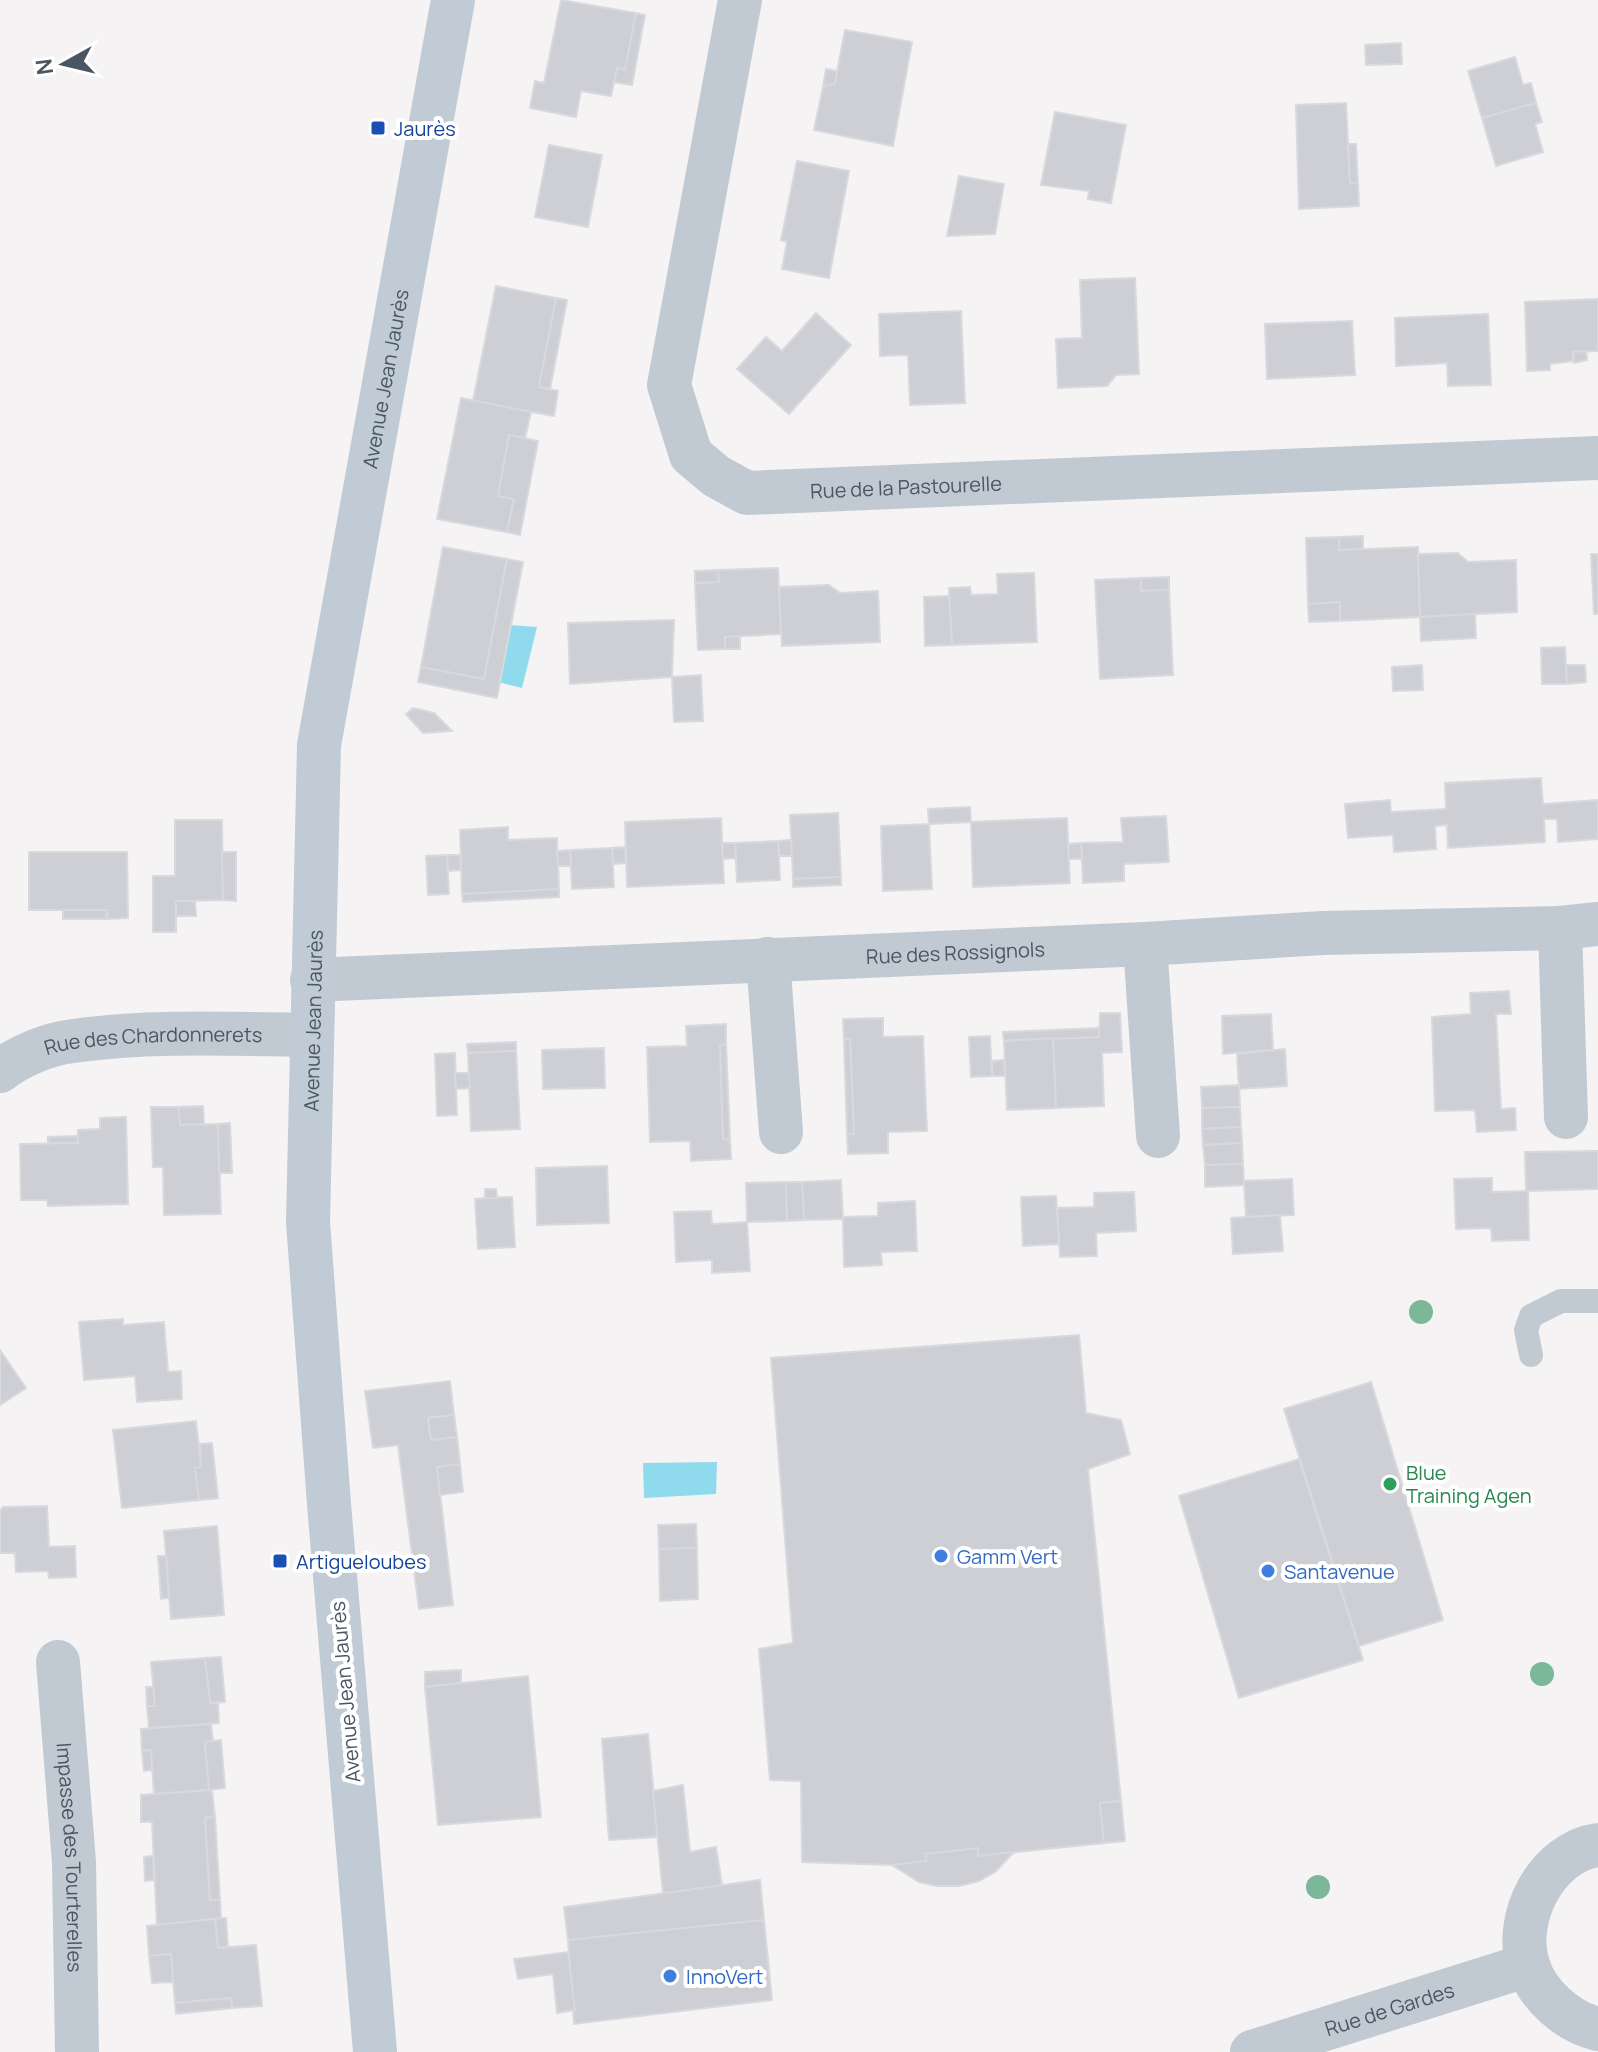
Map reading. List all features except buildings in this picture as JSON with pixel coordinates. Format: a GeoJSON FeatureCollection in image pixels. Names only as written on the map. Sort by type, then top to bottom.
{"type":"FeatureCollection","features":[{"type":"Feature","properties":{"kind":"street","name":"Avenue Jean Jaurès"},"geometry":{"type":"LineString","coordinates":[[375,2052],[308,1222],[319,745],[453,0]]}},
{"type":"Feature","properties":{"kind":"street","name":"Rue de la Pastourelle"},"geometry":{"type":"LineString","coordinates":[[740,0],[669,385],[691,455],[716,476],[747,493],[1598,458]]}},
{"type":"Feature","properties":{"kind":"street","name":"Rue des Rossignols"},"geometry":{"type":"LineString","coordinates":[[312,980],[1145,944],[1323,933],[1579,926]]}},
{"type":"Feature","properties":{"kind":"street"},"geometry":{"type":"LineString","coordinates":[[1566,1117],[1579,926]]}},
{"type":"Feature","properties":{"kind":"street"},"geometry":{"type":"LineString","coordinates":[[1145,944],[1158,1136]]}},
{"type":"Feature","properties":{"kind":"street"},"geometry":{"type":"LineString","coordinates":[[768,959],[781,1132]]}},
{"type":"Feature","properties":{"kind":"street","name":"Rue des Chardonnerets"},"geometry":{"type":"LineString","coordinates":[[0,1071],[11,1063],[70,1041],[176,1034],[312,1035]]}},
{"type":"Feature","properties":{"kind":"street","name":"Impasse des Tourterelles"},"geometry":{"type":"LineString","coordinates":[[58,1662],[74,1862],[77,2052]]}},
{"type":"Feature","properties":{"kind":"street"},"geometry":{"type":"LineString","coordinates":[[1598,1845],[1590,1846],[1561,1862],[1541,1883],[1529,1910],[1525,1940],[1528,1965],[1545,1995],[1566,2015],[1598,2029]]}},
{"type":"Feature","properties":{"kind":"street","name":"Rue de Gardes"},"geometry":{"type":"LineString","coordinates":[[1252,2052],[1528,1965]]}},
{"type":"Feature","properties":{"kind":"lane"},"geometry":{"type":"LineString","coordinates":[[1531,1355],[1526,1330],[1531,1316],[1561,1301],[1598,1301]]}},
{"type":"Feature","properties":{"kind":"water"},"geometry":{"type":"Polygon","coordinates":[[[510,625],[537,627],[522,688],[498,682],[510,625]]]}},
{"type":"Feature","properties":{"kind":"water"},"geometry":{"type":"Polygon","coordinates":[[[717,1462],[716,1494],[644,1498],[643,1463],[717,1462]]]}},
{"type":"Feature","properties":{"kind":"place","name":"Jaurès"},"geometry":{"type":"Point","coordinates":[378,128]}},
{"type":"Feature","properties":{"kind":"place","name":"Blue Training Agen"},"geometry":{"type":"Point","coordinates":[1390,1484]}},
{"type":"Feature","properties":{"kind":"place","name":"Gamm Vert"},"geometry":{"type":"Point","coordinates":[941,1556]}},
{"type":"Feature","properties":{"kind":"place","name":"Artigueloubes"},"geometry":{"type":"Point","coordinates":[280,1561]}},
{"type":"Feature","properties":{"kind":"place","name":"Santavenue"},"geometry":{"type":"Point","coordinates":[1268,1571]}},
{"type":"Feature","properties":{"kind":"place","name":"InnoVert"},"geometry":{"type":"Point","coordinates":[670,1976]}}]}
